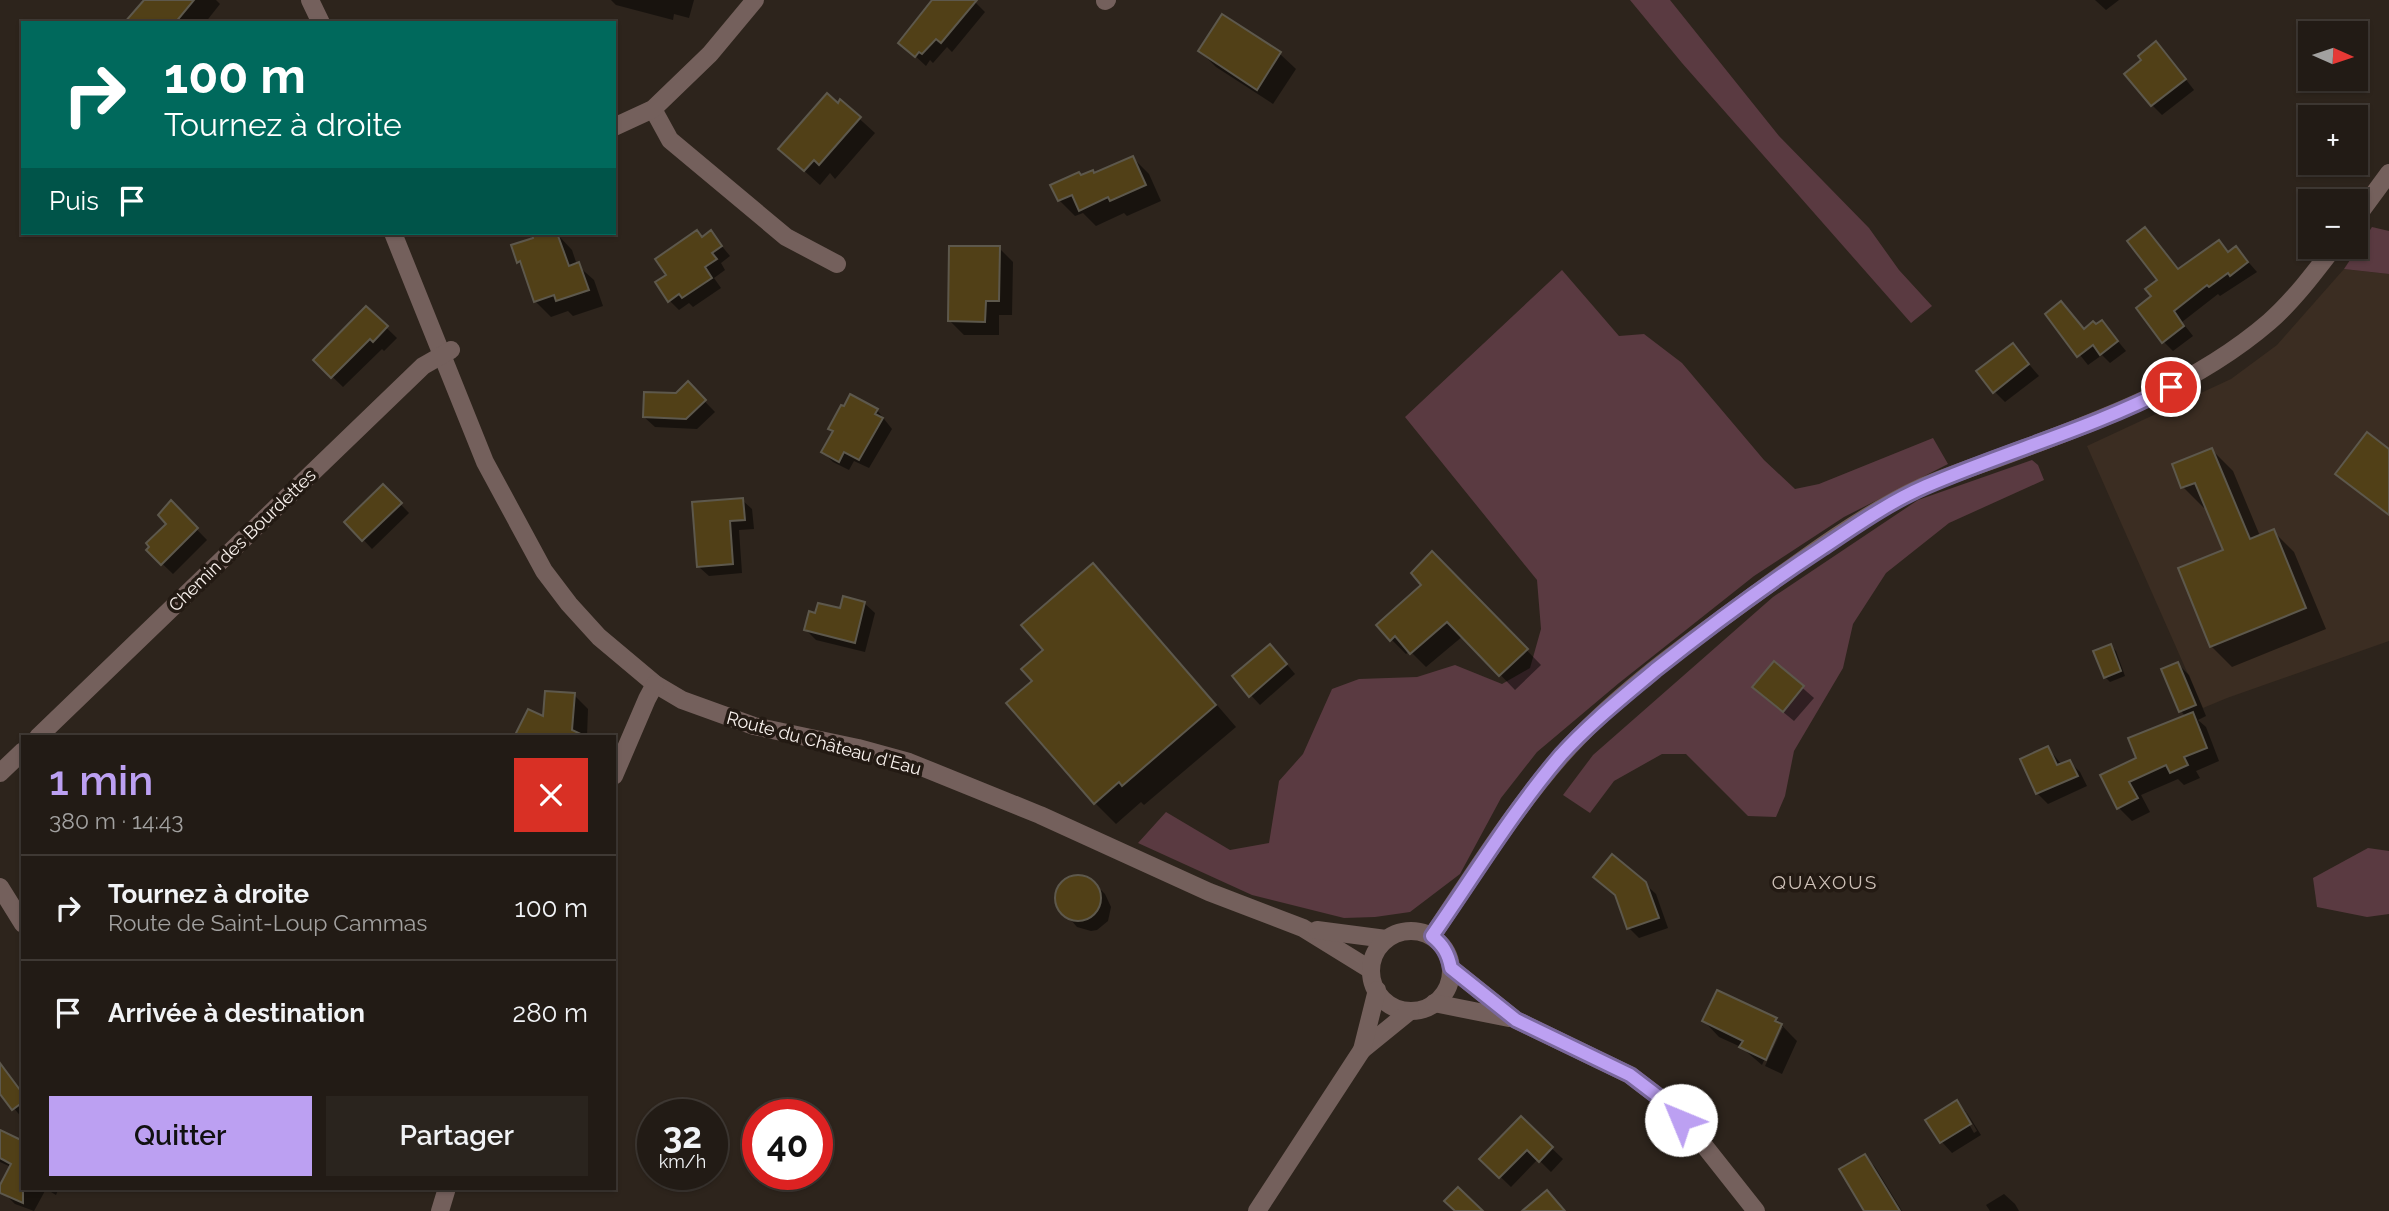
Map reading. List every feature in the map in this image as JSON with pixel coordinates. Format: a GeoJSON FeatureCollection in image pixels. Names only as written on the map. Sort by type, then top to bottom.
{"type":"FeatureCollection","features":[{"type":"Feature","properties":{"kind":"street"},"geometry":{"type":"LineString","coordinates":[[302,0],[308,21]]}},
{"type":"Feature","properties":{"kind":"street"},"geometry":{"type":"LineString","coordinates":[[310,0],[320,21]]}},
{"type":"Feature","properties":{"kind":"street"},"geometry":{"type":"LineString","coordinates":[[616,126],[653,108],[710,54],[755,0]]}},
{"type":"Feature","properties":{"kind":"street"},"geometry":{"type":"LineString","coordinates":[[653,108],[670,140],[680,149],[786,237],[837,264]]}},
{"type":"Feature","properties":{"kind":"street"},"geometry":{"type":"LineString","coordinates":[[2368,202],[2389,173]]}},
{"type":"Feature","properties":{"kind":"street","name":"Route du Château d'Eau"},"geometry":{"type":"LineString","coordinates":[[394,235],[446,353]]}},
{"type":"Feature","properties":{"kind":"street","name":"Route du Château d'Eau"},"geometry":{"type":"LineString","coordinates":[[406,235],[485,462],[544,571],[599,637],[655,684],[682,700],[754,726],[909,762],[1040,815],[1209,892],[1303,928],[1371,970]]}},
{"type":"Feature","properties":{"kind":"street"},"geometry":{"type":"LineString","coordinates":[[1432,936],[1525,802],[1562,755],[1616,702],[1691,641],[1787,571],[1924,486],[2040,443],[2151,397],[2210,366],[2272,319],[2324,259]]}},
{"type":"Feature","properties":{"kind":"street","name":"Chemin des Bourdettes"},"geometry":{"type":"LineString","coordinates":[[40,735],[423,366],[446,353]]}},
{"type":"Feature","properties":{"kind":"street"},"geometry":{"type":"LineString","coordinates":[[616,771],[655,684]]}},
{"type":"Feature","properties":{"kind":"street"},"geometry":{"type":"LineString","coordinates":[[0,773],[21,753]]}},
{"type":"Feature","properties":{"kind":"street"},"geometry":{"type":"LineString","coordinates":[[0,887],[21,921]]}},
{"type":"Feature","properties":{"kind":"street","name":"Route du Château d'Eau"},"geometry":{"type":"LineString","coordinates":[[1303,928],[1386,939]]}},
{"type":"Feature","properties":{"kind":"street"},"geometry":{"type":"LineString","coordinates":[[1417,930],[1432,936],[1442,944],[1449,955],[1451,968],[1447,988],[1434,1003],[1423,1009],[1410,1011],[1391,1005],[1377,990],[1371,970],[1373,959],[1386,939],[1400,932],[1417,930]]}},
{"type":"Feature","properties":{"kind":"street"},"geometry":{"type":"LineString","coordinates":[[1451,968],[1516,1020],[1630,1075],[1664,1101],[1699,1139],[1756,1211]]}},
{"type":"Feature","properties":{"kind":"street"},"geometry":{"type":"LineString","coordinates":[[1362,1049],[1377,990]]}},
{"type":"Feature","properties":{"kind":"street"},"geometry":{"type":"LineString","coordinates":[[1434,1003],[1516,1020]]}},
{"type":"Feature","properties":{"kind":"street"},"geometry":{"type":"LineString","coordinates":[[1257,1211],[1362,1049],[1410,1011]]}},
{"type":"Feature","properties":{"kind":"street"},"geometry":{"type":"LineString","coordinates":[[440,1211],[446,1190]]}},
{"type":"Feature","properties":{"kind":"shaded area"},"geometry":{"type":"Polygon","coordinates":[[[1630,0],[1670,0],[1779,136],[1869,228],[1899,270],[1932,306],[1911,323],[1682,63],[1630,0]]]}},
{"type":"Feature","properties":{"kind":"shaded area"},"geometry":{"type":"Polygon","coordinates":[[[2372,227],[2389,231],[2389,274],[2344,269],[2351,259],[2368,259],[2368,233],[2372,227]]]}},
{"type":"Feature","properties":{"kind":"shaded area"},"geometry":{"type":"Polygon","coordinates":[[[2344,269],[2389,274],[2389,641],[2203,708],[2087,446],[2231,379],[2277,345],[2344,269]]]}},
{"type":"Feature","properties":{"kind":"shaded area"},"geometry":{"type":"Polygon","coordinates":[[[1562,270],[1619,336],[1644,334],[1682,363],[1764,460],[1795,489],[1819,484],[1933,438],[1948,464],[1844,517],[1754,576],[1619,683],[1537,752],[1501,798],[1460,874],[1410,912],[1344,918],[1252,895],[1138,843],[1166,812],[1230,850],[1269,843],[1279,781],[1303,754],[1332,689],[1359,679],[1417,677],[1455,665],[1502,684],[1530,668],[1541,629],[1537,580],[1405,417],[1562,270]]]}},
{"type":"Feature","properties":{"kind":"shaded area"},"geometry":{"type":"Polygon","coordinates":[[[2032,460],[2038,465],[2044,480],[1949,523],[1886,573],[1853,624],[1843,668],[1794,751],[1785,796],[1776,817],[1748,816],[1686,754],[1662,754],[1614,781],[1590,813],[1563,795],[1593,755],[1773,597],[1918,500],[2032,460]]]}},
{"type":"Feature","properties":{"kind":"shaded area"},"geometry":{"type":"Polygon","coordinates":[[[2368,848],[2389,851],[2389,914],[2367,917],[2317,907],[2313,878],[2368,848]]]}},
{"type":"Feature","properties":{"kind":"building"},"geometry":{"type":"Polygon","coordinates":[[[144,0],[194,0],[177,21],[126,21],[144,0]]]}},
{"type":"Feature","properties":{"kind":"building"},"geometry":{"type":"Polygon","coordinates":[[[932,0],[977,0],[941,43],[936,39],[922,54],[919,52],[915,57],[898,43],[932,0]]]}},
{"type":"Feature","properties":{"kind":"building"},"geometry":{"type":"Polygon","coordinates":[[[1222,14],[1281,52],[1257,90],[1198,51],[1222,14]]]}},
{"type":"Feature","properties":{"kind":"building"},"geometry":{"type":"Polygon","coordinates":[[[2156,41],[2186,79],[2151,106],[2124,74],[2141,60],[2138,56],[2156,41]]]}},
{"type":"Feature","properties":{"kind":"building"},"geometry":{"type":"Polygon","coordinates":[[[827,93],[838,103],[840,99],[861,117],[819,165],[814,160],[804,171],[778,149],[827,93]]]}},
{"type":"Feature","properties":{"kind":"building"},"geometry":{"type":"Polygon","coordinates":[[[1133,156],[1146,185],[1110,201],[1108,197],[1079,211],[1072,195],[1058,201],[1050,185],[1079,172],[1081,175],[1093,170],[1094,173],[1133,156]]]}},
{"type":"Feature","properties":{"kind":"building"},"geometry":{"type":"Polygon","coordinates":[[[2145,227],[2178,269],[2219,240],[2228,252],[2236,246],[2248,262],[2230,276],[2228,273],[2209,287],[2207,285],[2174,311],[2184,326],[2162,343],[2136,308],[2151,296],[2145,289],[2157,280],[2127,241],[2145,227]]]}},
{"type":"Feature","properties":{"kind":"building"},"geometry":{"type":"Polygon","coordinates":[[[697,230],[702,237],[711,230],[722,246],[712,253],[717,259],[705,267],[712,278],[682,298],[679,294],[668,302],[655,282],[666,275],[655,259],[697,230]]]}},
{"type":"Feature","properties":{"kind":"building"},"geometry":{"type":"Polygon","coordinates":[[[532,235],[558,235],[569,266],[579,262],[589,290],[556,301],[554,295],[534,302],[520,261],[517,263],[511,245],[533,238],[532,235]]]}},
{"type":"Feature","properties":{"kind":"building"},"geometry":{"type":"Polygon","coordinates":[[[949,246],[1000,246],[999,301],[986,301],[985,322],[948,321],[949,246]]]}},
{"type":"Feature","properties":{"kind":"building"},"geometry":{"type":"Polygon","coordinates":[[[2061,301],[2084,329],[2093,321],[2096,324],[2102,320],[2118,341],[2100,355],[2093,345],[2077,357],[2045,314],[2061,301]]]}},
{"type":"Feature","properties":{"kind":"building"},"geometry":{"type":"Polygon","coordinates":[[[366,306],[388,326],[373,342],[370,339],[331,378],[313,360],[366,306]]]}},
{"type":"Feature","properties":{"kind":"building"},"geometry":{"type":"Polygon","coordinates":[[[2013,343],[2029,364],[1993,393],[1976,371],[2013,343]]]}},
{"type":"Feature","properties":{"kind":"building"},"geometry":{"type":"Polygon","coordinates":[[[688,381],[706,400],[686,419],[643,417],[644,392],[676,393],[688,381]]]}},
{"type":"Feature","properties":{"kind":"building"},"geometry":{"type":"Polygon","coordinates":[[[850,394],[878,409],[875,414],[883,418],[859,460],[844,452],[839,462],[821,452],[833,431],[828,429],[850,394]]]}},
{"type":"Feature","properties":{"kind":"building"},"geometry":{"type":"Polygon","coordinates":[[[2367,432],[2389,449],[2389,515],[2335,474],[2367,432]]]}},
{"type":"Feature","properties":{"kind":"building"},"geometry":{"type":"Polygon","coordinates":[[[2212,448],[2250,539],[2274,529],[2306,608],[2210,647],[2178,568],[2223,550],[2195,483],[2181,488],[2172,464],[2212,448]]]}},
{"type":"Feature","properties":{"kind":"building"},"geometry":{"type":"Polygon","coordinates":[[[383,484],[402,503],[362,541],[344,522],[383,484]]]}},
{"type":"Feature","properties":{"kind":"building"},"geometry":{"type":"Polygon","coordinates":[[[743,498],[745,520],[730,521],[733,564],[697,567],[692,502],[743,498]]]}},
{"type":"Feature","properties":{"kind":"building"},"geometry":{"type":"Polygon","coordinates":[[[171,500],[198,528],[161,565],[146,550],[149,547],[146,543],[166,524],[158,515],[171,500]]]}},
{"type":"Feature","properties":{"kind":"building"},"geometry":{"type":"Polygon","coordinates":[[[1432,551],[1528,649],[1499,676],[1447,622],[1410,654],[1395,636],[1390,641],[1376,625],[1421,585],[1411,573],[1432,551]]]}},
{"type":"Feature","properties":{"kind":"building"},"geometry":{"type":"Polygon","coordinates":[[[1093,563],[1216,705],[1122,786],[1119,782],[1094,804],[1006,703],[1032,681],[1021,669],[1043,650],[1021,625],[1093,563]]]}},
{"type":"Feature","properties":{"kind":"building"},"geometry":{"type":"Polygon","coordinates":[[[843,596],[865,602],[855,643],[804,630],[809,611],[815,613],[818,603],[840,608],[843,596]]]}},
{"type":"Feature","properties":{"kind":"building"},"geometry":{"type":"Polygon","coordinates":[[[1270,644],[1287,664],[1249,697],[1232,676],[1270,644]]]}},
{"type":"Feature","properties":{"kind":"building"},"geometry":{"type":"Polygon","coordinates":[[[2111,644],[2121,671],[2104,678],[2093,651],[2111,644]]]}},
{"type":"Feature","properties":{"kind":"building"},"geometry":{"type":"Polygon","coordinates":[[[1774,661],[1804,686],[1783,712],[1752,687],[1774,661]]]}},
{"type":"Feature","properties":{"kind":"building"},"geometry":{"type":"Polygon","coordinates":[[[2178,662],[2196,705],[2179,712],[2161,669],[2178,662]]]}},
{"type":"Feature","properties":{"kind":"building"},"geometry":{"type":"Polygon","coordinates":[[[545,691],[575,693],[572,730],[583,735],[515,735],[528,709],[543,716],[545,691]]]}},
{"type":"Feature","properties":{"kind":"building"},"geometry":{"type":"Polygon","coordinates":[[[2193,712],[2207,748],[2184,757],[2188,765],[2170,773],[2166,765],[2129,782],[2138,798],[2117,809],[2100,775],[2136,758],[2128,738],[2193,712]]]}},
{"type":"Feature","properties":{"kind":"building"},"geometry":{"type":"Polygon","coordinates":[[[2048,746],[2057,765],[2070,760],[2078,776],[2036,794],[2020,759],[2048,746]]]}},
{"type":"Feature","properties":{"kind":"building"},"geometry":{"type":"Polygon","coordinates":[[[1612,854],[1646,882],[1659,918],[1627,929],[1615,895],[1593,877],[1612,854]]]}},
{"type":"Feature","properties":{"kind":"building"},"geometry":{"type":"Polygon","coordinates":[[[1078,875],[1094,882],[1101,898],[1094,914],[1078,921],[1062,914],[1055,898],[1062,882],[1078,875]]]}},
{"type":"Feature","properties":{"kind":"building"},"geometry":{"type":"Polygon","coordinates":[[[1717,990],[1777,1018],[1775,1021],[1782,1024],[1766,1060],[1739,1047],[1743,1041],[1702,1021],[1717,990]]]}},
{"type":"Feature","properties":{"kind":"building"},"geometry":{"type":"Polygon","coordinates":[[[0,1063],[21,1091],[21,1103],[12,1110],[0,1094],[0,1063]]]}},
{"type":"Feature","properties":{"kind":"building"},"geometry":{"type":"Polygon","coordinates":[[[1957,1100],[1971,1124],[1940,1143],[1925,1120],[1957,1100]]]}},
{"type":"Feature","properties":{"kind":"building"},"geometry":{"type":"Polygon","coordinates":[[[1521,1116],[1553,1147],[1539,1162],[1527,1150],[1499,1178],[1479,1159],[1521,1116]]]}},
{"type":"Feature","properties":{"kind":"building"},"geometry":{"type":"Polygon","coordinates":[[[0,1130],[21,1140],[23,1203],[0,1193],[0,1185],[11,1164],[0,1158],[0,1130]]]}},
{"type":"Feature","properties":{"kind":"building"},"geometry":{"type":"Polygon","coordinates":[[[1865,1154],[1900,1211],[1864,1211],[1839,1169],[1865,1154]]]}},
{"type":"Feature","properties":{"kind":"building"},"geometry":{"type":"Polygon","coordinates":[[[1458,1187],[1483,1211],[1455,1211],[1444,1201],[1458,1187]]]}},
{"type":"Feature","properties":{"kind":"building"},"geometry":{"type":"Polygon","coordinates":[[[1547,1190],[1565,1211],[1522,1211],[1547,1190]]]}},
{"type":"Feature","properties":{"kind":"district","name":"QUAXOUS"},"geometry":{"type":"Point","coordinates":[1825,882]}},
{"type":"Feature","properties":{"kind":"route"},"geometry":{"type":"LineString","coordinates":[[1681,1120],[1664,1101],[1630,1075],[1516,1020],[1451,968],[1449,955],[1442,944],[1432,936],[1525,802],[1562,755],[1616,702],[1691,641],[1787,571],[1924,486],[2040,443],[2171,387]]}}]}
